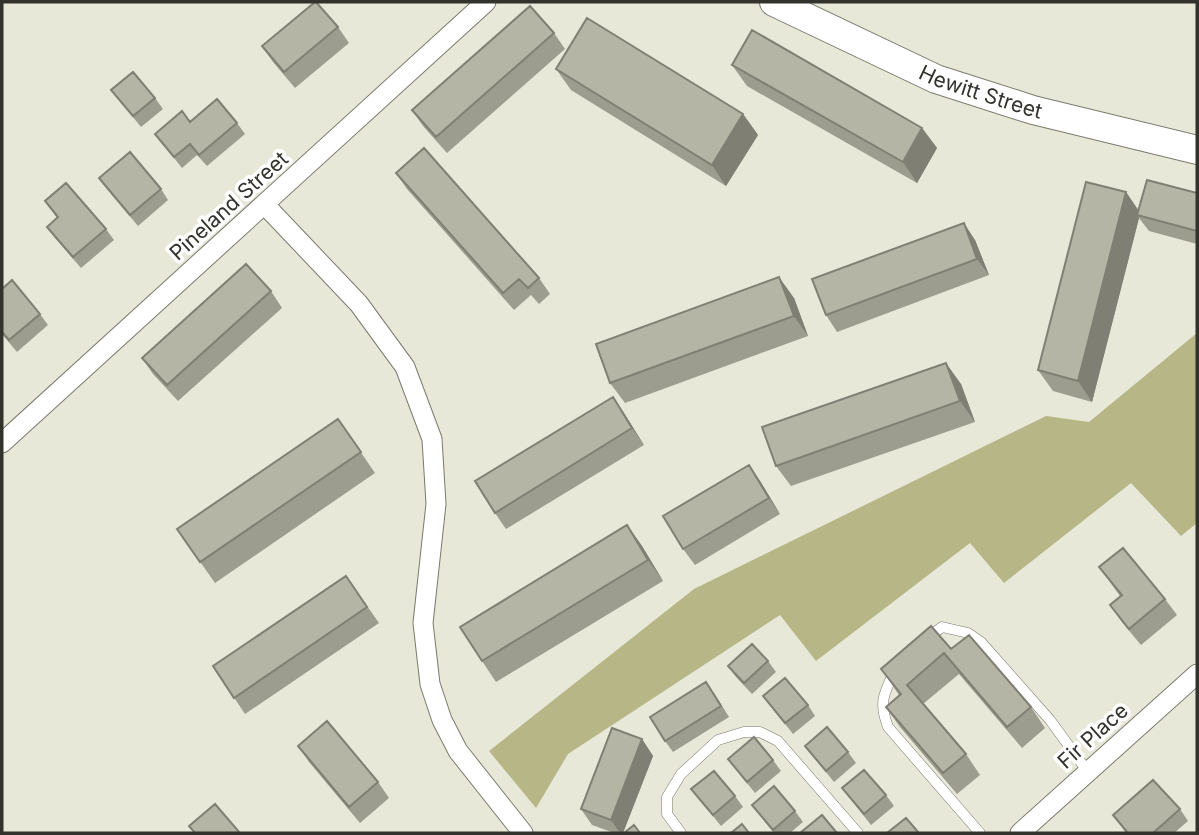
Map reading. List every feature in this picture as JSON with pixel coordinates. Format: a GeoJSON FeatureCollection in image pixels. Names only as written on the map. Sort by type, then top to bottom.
{"type":"FeatureCollection","features":[{"type":"Feature","properties":{"kind":"street","name":"Pineland Street"},"geometry":{"type":"LineString","coordinates":[[2,443],[486,2]]}},
{"type":"Feature","properties":{"kind":"street","name":"Hewitt Street"},"geometry":{"type":"LineString","coordinates":[[774,2],[936,79],[1033,110],[1197,150]]}},
{"type":"Feature","properties":{"kind":"street"},"geometry":{"type":"LineString","coordinates":[[265,205],[359,304],[405,367],[432,439],[436,504],[423,623],[430,684],[442,720],[458,751],[523,833]]}},
{"type":"Feature","properties":{"kind":"street","name":"Fir Place"},"geometry":{"type":"LineString","coordinates":[[1020,833],[1197,674]]}},
{"type":"Feature","properties":{"kind":"lane"},"geometry":{"type":"LineString","coordinates":[[920,644],[942,627],[968,633],[981,642],[1050,720],[1088,772]]}},
{"type":"Feature","properties":{"kind":"lane"},"geometry":{"type":"LineString","coordinates":[[902,660],[884,691],[881,709],[888,727],[980,833]]}},
{"type":"Feature","properties":{"kind":"lane"},"geometry":{"type":"LineString","coordinates":[[681,833],[667,814],[667,797],[681,774],[718,740],[744,732],[760,732],[778,741],[858,833]]}},
{"type":"Feature","properties":{"kind":"green space"},"geometry":{"type":"Polygon","coordinates":[[[1197,333],[1197,523],[1181,536],[1131,483],[1004,583],[970,543],[816,661],[780,615],[568,754],[536,808],[489,751],[694,589],[1046,416],[1089,422],[1197,333]]]}},
{"type":"Feature","properties":{"kind":"building"},"geometry":{"type":"Polygon","coordinates":[[[315,2],[338,27],[284,72],[262,46],[315,2]]]}},
{"type":"Feature","properties":{"kind":"building"},"geometry":{"type":"Polygon","coordinates":[[[530,6],[554,33],[436,137],[412,110],[530,6]]]}},
{"type":"Feature","properties":{"kind":"building"},"geometry":{"type":"Polygon","coordinates":[[[587,18],[743,114],[712,165],[556,69],[587,18]]]}},
{"type":"Feature","properties":{"kind":"building"},"geometry":{"type":"Polygon","coordinates":[[[752,30],[922,128],[903,162],[732,65],[752,30]]]}},
{"type":"Feature","properties":{"kind":"building"},"geometry":{"type":"Polygon","coordinates":[[[133,72],[155,98],[133,116],[111,90],[133,72]]]}},
{"type":"Feature","properties":{"kind":"building"},"geometry":{"type":"Polygon","coordinates":[[[217,99],[237,123],[199,155],[190,144],[174,157],[155,134],[182,111],[190,122],[217,99]]]}},
{"type":"Feature","properties":{"kind":"building"},"geometry":{"type":"Polygon","coordinates":[[[424,148],[539,278],[528,288],[519,279],[503,293],[396,173],[424,148]]]}},
{"type":"Feature","properties":{"kind":"building"},"geometry":{"type":"Polygon","coordinates":[[[130,152],[161,189],[130,215],[99,178],[130,152]]]}},
{"type":"Feature","properties":{"kind":"building"},"geometry":{"type":"Polygon","coordinates":[[[1147,180],[1197,193],[1197,231],[1137,215],[1147,180]]]}},
{"type":"Feature","properties":{"kind":"building"},"geometry":{"type":"Polygon","coordinates":[[[1086,182],[1126,192],[1078,381],[1038,370],[1086,182]]]}},
{"type":"Feature","properties":{"kind":"building"},"geometry":{"type":"Polygon","coordinates":[[[66,183],[106,229],[73,257],[47,227],[58,217],[45,201],[66,183]]]}},
{"type":"Feature","properties":{"kind":"building"},"geometry":{"type":"Polygon","coordinates":[[[964,223],[977,259],[826,315],[812,279],[964,223]]]}},
{"type":"Feature","properties":{"kind":"building"},"geometry":{"type":"Polygon","coordinates":[[[246,264],[271,291],[167,385],[142,358],[246,264]]]}},
{"type":"Feature","properties":{"kind":"building"},"geometry":{"type":"Polygon","coordinates":[[[779,277],[794,316],[610,383],[596,344],[779,277]]]}},
{"type":"Feature","properties":{"kind":"building"},"geometry":{"type":"Polygon","coordinates":[[[12,280],[40,314],[9,340],[2,332],[2,289],[12,280]]]}},
{"type":"Feature","properties":{"kind":"building"},"geometry":{"type":"Polygon","coordinates":[[[946,363],[960,401],[776,466],[762,427],[946,363]]]}},
{"type":"Feature","properties":{"kind":"building"},"geometry":{"type":"Polygon","coordinates":[[[613,397],[632,428],[495,513],[475,481],[613,397]]]}},
{"type":"Feature","properties":{"kind":"building"},"geometry":{"type":"Polygon","coordinates":[[[338,419],[361,452],[200,562],[177,529],[338,419]]]}},
{"type":"Feature","properties":{"kind":"building"},"geometry":{"type":"Polygon","coordinates":[[[749,465],[769,498],[683,549],[663,516],[749,465]]]}},
{"type":"Feature","properties":{"kind":"building"},"geometry":{"type":"Polygon","coordinates":[[[627,525],[648,560],[482,661],[460,627],[627,525]]]}},
{"type":"Feature","properties":{"kind":"building"},"geometry":{"type":"Polygon","coordinates":[[[1123,548],[1165,599],[1129,629],[1110,605],[1122,595],[1099,567],[1123,548]]]}},
{"type":"Feature","properties":{"kind":"building"},"geometry":{"type":"Polygon","coordinates":[[[346,576],[367,607],[234,698],[213,666],[346,576]]]}},
{"type":"Feature","properties":{"kind":"building"},"geometry":{"type":"Polygon","coordinates":[[[931,626],[951,649],[969,635],[1031,707],[1007,727],[944,653],[907,685],[966,754],[943,773],[886,707],[901,694],[881,669],[931,626]]]}},
{"type":"Feature","properties":{"kind":"building"},"geometry":{"type":"Polygon","coordinates":[[[752,644],[768,661],[744,683],[728,666],[752,644]]]}},
{"type":"Feature","properties":{"kind":"building"},"geometry":{"type":"Polygon","coordinates":[[[785,678],[808,705],[785,723],[763,696],[785,678]]]}},
{"type":"Feature","properties":{"kind":"building"},"geometry":{"type":"Polygon","coordinates":[[[706,682],[721,706],[665,741],[650,717],[706,682]]]}},
{"type":"Feature","properties":{"kind":"building"},"geometry":{"type":"Polygon","coordinates":[[[327,721],[378,782],[349,807],[298,746],[327,721]]]}},
{"type":"Feature","properties":{"kind":"building"},"geometry":{"type":"Polygon","coordinates":[[[827,727],[848,752],[826,771],[805,746],[827,727]]]}},
{"type":"Feature","properties":{"kind":"building"},"geometry":{"type":"Polygon","coordinates":[[[612,728],[642,739],[611,820],[581,809],[612,728]]]}},
{"type":"Feature","properties":{"kind":"building"},"geometry":{"type":"Polygon","coordinates":[[[754,737],[773,760],[747,782],[728,759],[754,737]]]}},
{"type":"Feature","properties":{"kind":"building"},"geometry":{"type":"Polygon","coordinates":[[[864,770],[886,795],[864,814],[842,788],[864,770]]]}},
{"type":"Feature","properties":{"kind":"building"},"geometry":{"type":"Polygon","coordinates":[[[714,771],[735,796],[713,815],[691,789],[714,771]]]}},
{"type":"Feature","properties":{"kind":"building"},"geometry":{"type":"Polygon","coordinates":[[[1153,780],[1180,809],[1153,833],[1128,833],[1113,815],[1153,780]]]}},
{"type":"Feature","properties":{"kind":"building"},"geometry":{"type":"Polygon","coordinates":[[[774,786],[795,811],[773,830],[752,805],[774,786]]]}},
{"type":"Feature","properties":{"kind":"building"},"geometry":{"type":"Polygon","coordinates":[[[215,804],[240,833],[195,833],[189,826],[215,804]]]}},
{"type":"Feature","properties":{"kind":"building"},"geometry":{"type":"Polygon","coordinates":[[[822,815],[837,833],[800,833],[822,815]]]}},
{"type":"Feature","properties":{"kind":"building"},"geometry":{"type":"Polygon","coordinates":[[[906,818],[919,833],[887,833],[906,818]]]}},
{"type":"Feature","properties":{"kind":"building"},"geometry":{"type":"Polygon","coordinates":[[[742,824],[749,833],[731,833],[742,824]]]}},
{"type":"Feature","properties":{"kind":"building"},"geometry":{"type":"Polygon","coordinates":[[[634,825],[640,833],[624,833],[634,825]]]}}]}
